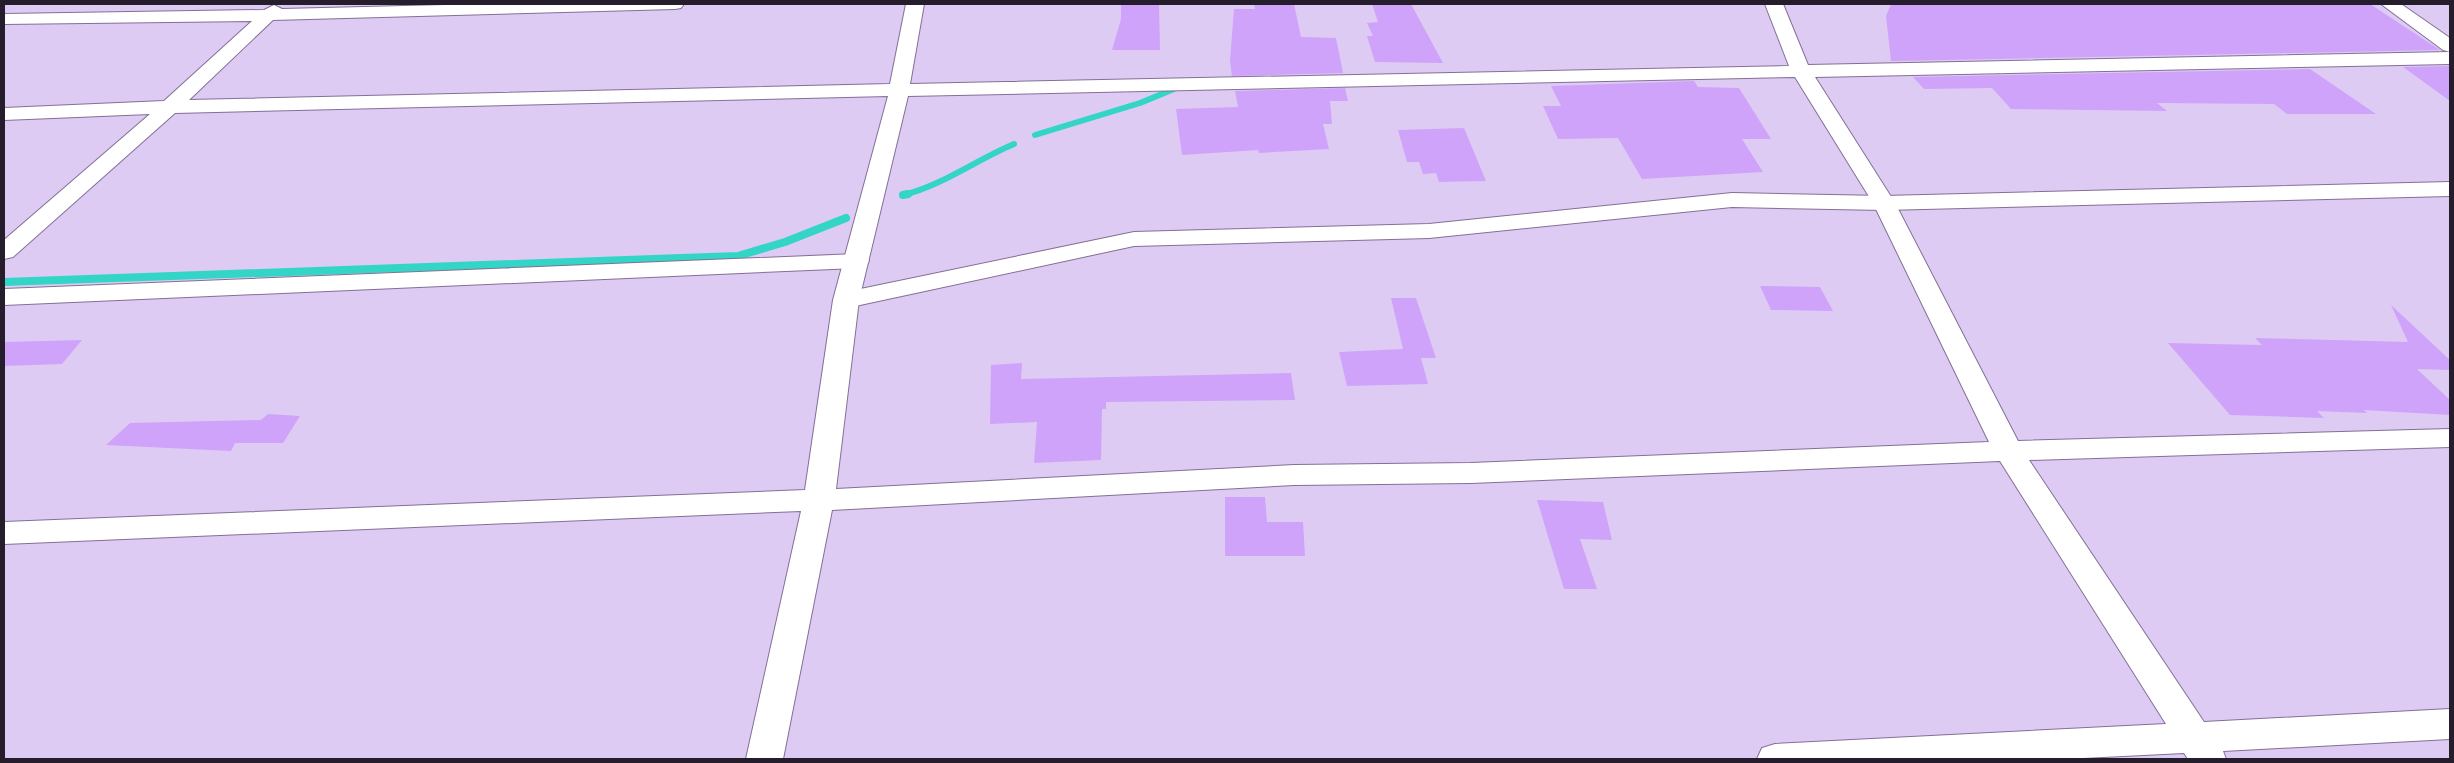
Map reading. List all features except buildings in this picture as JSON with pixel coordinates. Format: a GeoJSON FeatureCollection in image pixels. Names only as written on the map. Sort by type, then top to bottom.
{"type":"FeatureCollection","features":[{"type":"Feature","properties":{"kind":"street"},"geometry":{"type":"LineString","coordinates":[[4,19],[275,9],[675,4]]}},
{"type":"Feature","properties":{"kind":"street"},"geometry":{"type":"LineString","coordinates":[[766,759],[819,500],[846,300],[899,90],[915,4]]}},
{"type":"Feature","properties":{"kind":"street"},"geometry":{"type":"LineString","coordinates":[[1774,4],[1801,71],[1884,203],[2008,451],[2201,748]]}},
{"type":"Feature","properties":{"kind":"street"},"geometry":{"type":"LineString","coordinates":[[2390,4],[2450,46]]}},
{"type":"Feature","properties":{"kind":"street"},"geometry":{"type":"LineString","coordinates":[[4,252],[170,107],[275,9]]}},
{"type":"Feature","properties":{"kind":"street"},"geometry":{"type":"LineString","coordinates":[[4,114],[170,107],[899,90],[2450,58]]}},
{"type":"Feature","properties":{"kind":"street"},"geometry":{"type":"LineString","coordinates":[[846,300],[1134,239],[1429,231],[1732,200],[1884,203],[2450,189]]}},
{"type":"Feature","properties":{"kind":"street"},"geometry":{"type":"LineString","coordinates":[[4,297],[857,261]]}},
{"type":"Feature","properties":{"kind":"street"},"geometry":{"type":"LineString","coordinates":[[4,533],[819,500],[1294,475],[1471,473],[2008,451],[2450,438]]}},
{"type":"Feature","properties":{"kind":"street"},"geometry":{"type":"LineString","coordinates":[[1774,759],[2201,748],[2450,724]]}},
{"type":"Feature","properties":{"kind":"waterway"},"geometry":{"type":"LineString","coordinates":[[1035,135],[1140,103],[1174,89]]}},
{"type":"Feature","properties":{"kind":"waterway"},"geometry":{"type":"LineString","coordinates":[[908,194],[903,195],[946,179],[1014,144]]}},
{"type":"Feature","properties":{"kind":"waterway"},"geometry":{"type":"LineString","coordinates":[[4,282],[738,256],[785,242],[846,218]]}}]}
